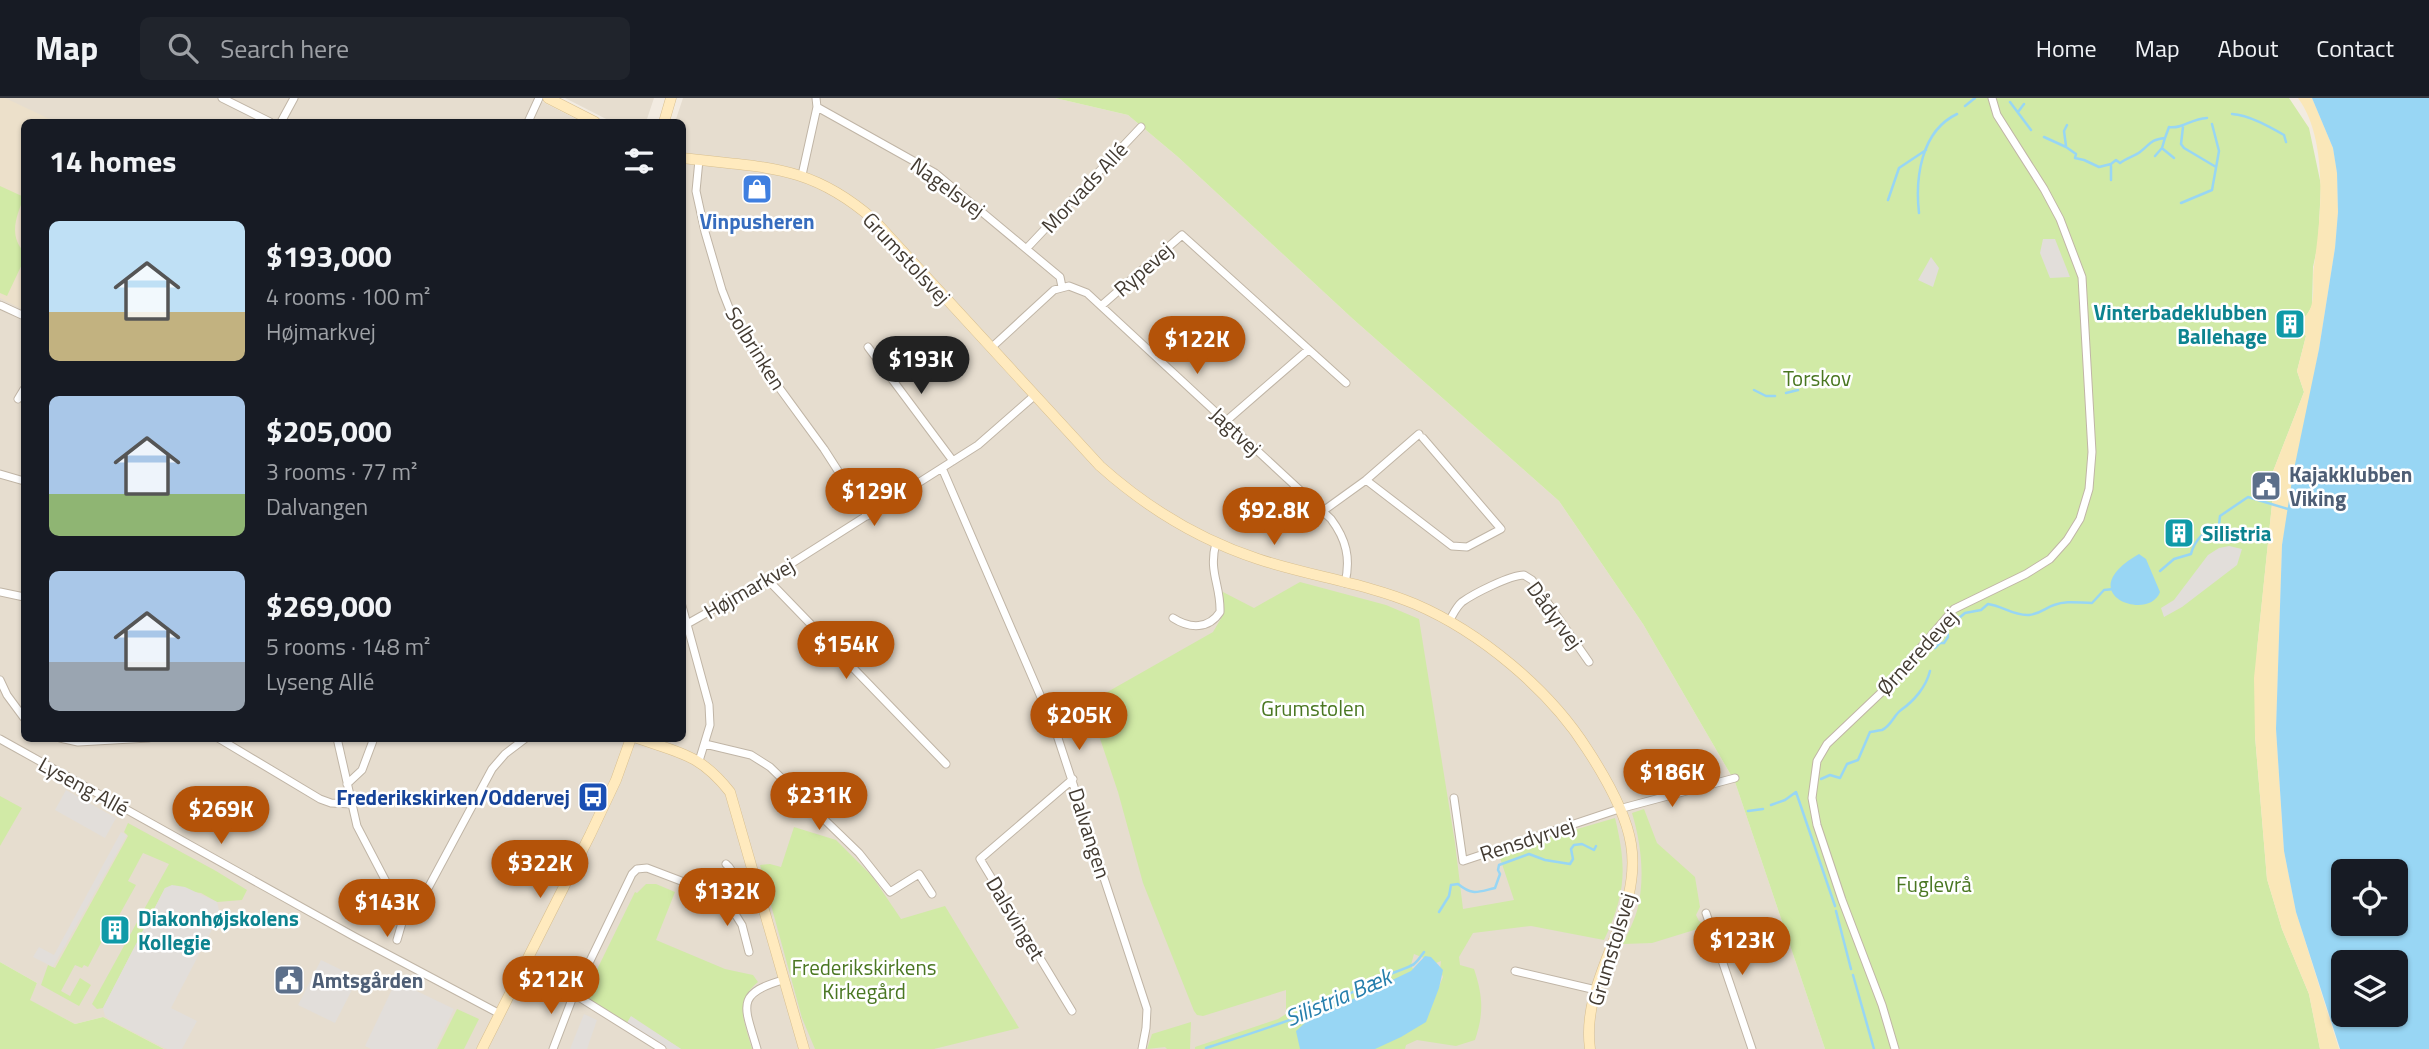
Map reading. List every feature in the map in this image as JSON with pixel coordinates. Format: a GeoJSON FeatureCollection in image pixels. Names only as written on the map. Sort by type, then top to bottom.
{"type":"FeatureCollection","features":[{"type":"Feature","properties":{"kind":"street"},"geometry":{"type":"LineString","coordinates":[[222,98],[264,119]]}},
{"type":"Feature","properties":{"kind":"street"},"geometry":{"type":"LineString","coordinates":[[284,119],[294,98]]}},
{"type":"Feature","properties":{"kind":"street"},"geometry":{"type":"LineString","coordinates":[[529,119],[539,98]]}},
{"type":"Feature","properties":{"kind":"street"},"geometry":{"type":"LineString","coordinates":[[548,98],[589,119]]}},
{"type":"Feature","properties":{"kind":"street"},"geometry":{"type":"LineString","coordinates":[[665,119],[671,98]]}},
{"type":"Feature","properties":{"kind":"street"},"geometry":{"type":"LineString","coordinates":[[803,175],[817,107],[816,98]]}},
{"type":"Feature","properties":{"kind":"street","name":"Ørneredevej"},"geometry":{"type":"LineString","coordinates":[[1895,1049],[1882,1004],[1842,900],[1817,825],[1812,798],[1817,761],[1827,744],[1887,687],[1954,609],[2050,559],[2067,540],[2080,519],[2089,489],[2092,452],[2082,277],[2060,219],[1997,115],[1992,98]]}},
{"type":"Feature","properties":{"kind":"street","name":"Nagelsvej"},"geometry":{"type":"LineString","coordinates":[[817,107],[935,173],[1060,277],[1062,287]]}},
{"type":"Feature","properties":{"kind":"street","name":"Morvads Allé"},"geometry":{"type":"LineString","coordinates":[[1027,248],[1141,127]]}},
{"type":"Feature","properties":{"kind":"street","name":"Grumstolsvej"},"geometry":{"type":"LineString","coordinates":[[686,158],[773,167],[803,175],[831,188],[874,220],[1100,466],[1158,513],[1216,543],[1259,559],[1413,603],[1449,621],[1518,670],[1577,733],[1601,770],[1631,844],[1631,885],[1620,928],[1596,990],[1591,1015],[1590,1049]]}},
{"type":"Feature","properties":{"kind":"street","name":"Solbrinken"},"geometry":{"type":"LineString","coordinates":[[699,160],[696,191],[705,232],[733,318],[756,356],[824,449],[867,516]]}},
{"type":"Feature","properties":{"kind":"street","name":"Rypevej"},"geometry":{"type":"LineString","coordinates":[[1101,306],[1182,235],[1346,383]]}},
{"type":"Feature","properties":{"kind":"street"},"geometry":{"type":"LineString","coordinates":[[991,348],[1054,290],[1062,287]]}},
{"type":"Feature","properties":{"kind":"street","name":"Jagtvej"},"geometry":{"type":"LineString","coordinates":[[1062,287],[1079,288],[1101,306],[1323,511],[1338,528],[1346,546],[1348,564],[1345,583]]}},
{"type":"Feature","properties":{"kind":"street"},"geometry":{"type":"LineString","coordinates":[[0,305],[21,315]]}},
{"type":"Feature","properties":{"kind":"street"},"geometry":{"type":"LineString","coordinates":[[868,348],[953,461]]}},
{"type":"Feature","properties":{"kind":"street"},"geometry":{"type":"LineString","coordinates":[[1225,422],[1308,350]]}},
{"type":"Feature","properties":{"kind":"street"},"geometry":{"type":"LineString","coordinates":[[18,399],[21,394]]}},
{"type":"Feature","properties":{"kind":"street","name":"Højmarkvej"},"geometry":{"type":"LineString","coordinates":[[687,624],[766,579],[978,446],[1034,396]]}},
{"type":"Feature","properties":{"kind":"street"},"geometry":{"type":"LineString","coordinates":[[1323,511],[1421,436],[1501,529],[1467,547],[1452,546],[1366,480]]}},
{"type":"Feature","properties":{"kind":"street","name":"Dalvangen"},"geometry":{"type":"LineString","coordinates":[[942,468],[1050,716],[1073,779],[1147,1009],[1142,1049]]}},
{"type":"Feature","properties":{"kind":"street"},"geometry":{"type":"LineString","coordinates":[[0,474],[21,480]]}},
{"type":"Feature","properties":{"kind":"street"},"geometry":{"type":"LineString","coordinates":[[1173,618],[1195,626],[1208,624],[1220,612],[1212,569],[1216,543]]}},
{"type":"Feature","properties":{"kind":"street","name":"Dådyrvej"},"geometry":{"type":"LineString","coordinates":[[1449,621],[1457,607],[1466,599],[1514,576],[1524,575],[1532,580],[1589,662]]}},
{"type":"Feature","properties":{"kind":"street"},"geometry":{"type":"LineString","coordinates":[[766,579],[946,764]]}},
{"type":"Feature","properties":{"kind":"street"},"geometry":{"type":"LineString","coordinates":[[0,592],[21,596]]}},
{"type":"Feature","properties":{"kind":"street","name":"Højmarkvej"},"geometry":{"type":"LineString","coordinates":[[686,620],[709,705],[710,725],[699,761]]}},
{"type":"Feature","properties":{"kind":"street"},"geometry":{"type":"LineString","coordinates":[[0,680],[21,714]]}},
{"type":"Feature","properties":{"kind":"street","name":"Lyseng Allé"},"geometry":{"type":"LineString","coordinates":[[0,739],[355,937],[500,1014]]}},
{"type":"Feature","properties":{"kind":"street"},"geometry":{"type":"LineString","coordinates":[[225,742],[320,799],[331,803],[352,804]]}},
{"type":"Feature","properties":{"kind":"street"},"geometry":{"type":"LineString","coordinates":[[338,742],[357,826],[404,916]]}},
{"type":"Feature","properties":{"kind":"street"},"geometry":{"type":"LineString","coordinates":[[347,784],[362,770],[372,742]]}},
{"type":"Feature","properties":{"kind":"street"},"geometry":{"type":"LineString","coordinates":[[397,940],[404,916],[418,905],[492,769],[521,742]]}},
{"type":"Feature","properties":{"kind":"street"},"geometry":{"type":"LineString","coordinates":[[482,1049],[606,802],[629,742]]}},
{"type":"Feature","properties":{"kind":"street"},"geometry":{"type":"LineString","coordinates":[[648,742],[699,761],[717,775],[730,792],[804,1049]]}},
{"type":"Feature","properties":{"kind":"street"},"geometry":{"type":"LineString","coordinates":[[705,744],[751,755],[770,767],[857,850],[890,892],[919,874],[932,894]]}},
{"type":"Feature","properties":{"kind":"street","name":"Rensdyrvej"},"geometry":{"type":"LineString","coordinates":[[1454,798],[1462,861],[1619,809],[1735,778]]}},
{"type":"Feature","properties":{"kind":"street","name":"Dalsvinget"},"geometry":{"type":"LineString","coordinates":[[1072,1011],[980,859],[1073,779]]}},
{"type":"Feature","properties":{"kind":"street"},"geometry":{"type":"LineString","coordinates":[[726,864],[734,878],[727,898],[741,925],[749,952]]}},
{"type":"Feature","properties":{"kind":"street"},"geometry":{"type":"LineString","coordinates":[[553,1049],[574,994],[632,874],[637,869],[647,869],[739,902],[761,898]]}},
{"type":"Feature","properties":{"kind":"street"},"geometry":{"type":"LineString","coordinates":[[1706,913],[1752,1049]]}},
{"type":"Feature","properties":{"kind":"street"},"geometry":{"type":"LineString","coordinates":[[1515,971],[1596,990]]}},
{"type":"Feature","properties":{"kind":"street"},"geometry":{"type":"LineString","coordinates":[[757,1049],[747,1013],[750,997],[761,986],[783,980]]}},
{"type":"Feature","properties":{"kind":"street"},"geometry":{"type":"LineString","coordinates":[[574,994],[662,1049]]}},
{"type":"Feature","properties":{"kind":"shaded area"},"geometry":{"type":"Polygon","coordinates":[[[0,98],[535,98],[576,119],[21,119],[21,742],[686,742],[686,119],[676,119],[683,98],[1055,98],[1128,115],[1559,501],[1643,624],[1735,782],[1825,1049],[164,1049],[103,1017],[75,1024],[29,1000],[37,983],[0,962],[0,98]]]}},
{"type":"Feature","properties":{"kind":"shaded area"},"geometry":{"type":"Polygon","coordinates":[[[0,98],[5,98],[50,119],[21,119],[21,308],[0,298],[0,98]]]}},
{"type":"Feature","properties":{"kind":"shaded area"},"geometry":{"type":"Polygon","coordinates":[[[565,98],[654,98],[647,119],[606,119],[565,98]]]}},
{"type":"Feature","properties":{"kind":"shaded area"},"geometry":{"type":"Polygon","coordinates":[[[2043,239],[2055,239],[2070,277],[2050,278],[2040,253],[2043,239]]]}},
{"type":"Feature","properties":{"kind":"shaded area"},"geometry":{"type":"Polygon","coordinates":[[[1931,257],[1939,268],[1933,287],[1918,280],[1931,257]]]}},
{"type":"Feature","properties":{"kind":"shaded area"},"geometry":{"type":"Polygon","coordinates":[[[2229,546],[2242,549],[2237,565],[2182,607],[2164,617],[2161,608],[2174,600],[2208,555],[2219,548],[2229,546]]]}},
{"type":"Feature","properties":{"kind":"shaded area"},"geometry":{"type":"Polygon","coordinates":[[[66,790],[116,818],[105,838],[55,810],[66,790]]]}},
{"type":"Feature","properties":{"kind":"shaded area"},"geometry":{"type":"Polygon","coordinates":[[[121,832],[127,835],[53,967],[33,957],[39,947],[54,955],[121,832]]]}},
{"type":"Feature","properties":{"kind":"shaded area"},"geometry":{"type":"Polygon","coordinates":[[[172,885],[185,887],[217,902],[220,914],[171,1008],[197,1021],[182,1049],[167,1049],[110,1020],[105,1016],[103,1008],[165,888],[172,885]]]}},
{"type":"Feature","properties":{"kind":"shaded area"},"geometry":{"type":"Polygon","coordinates":[[[321,960],[358,978],[335,1023],[298,1005],[321,960]]]}},
{"type":"Feature","properties":{"kind":"shaded area"},"geometry":{"type":"Polygon","coordinates":[[[396,981],[454,1009],[435,1049],[371,1049],[365,1046],[396,981]]]}},
{"type":"Feature","properties":{"kind":"shaded area"},"geometry":{"type":"Polygon","coordinates":[[[584,1014],[597,1020],[587,1049],[570,1049],[584,1014]]]}},
{"type":"Feature","properties":{"kind":"shaded area"},"geometry":{"type":"Polygon","coordinates":[[[631,1016],[681,1049],[669,1049],[627,1023],[631,1016]]]}},
{"type":"Feature","properties":{"kind":"green space","name":"Torskov"},"geometry":{"type":"Polygon","coordinates":[[[1055,98],[2289,98],[2309,128],[2321,185],[2318,244],[2313,267],[2312,306],[2305,318],[2300,320],[2297,316],[2286,316],[2284,331],[2301,330],[2306,336],[2297,371],[2304,392],[2272,474],[2272,504],[2257,650],[2255,736],[2267,879],[2282,929],[2309,994],[2320,1049],[1825,1049],[1735,782],[1643,624],[1559,501],[1128,115],[1055,98]]]}},
{"type":"Feature","properties":{"kind":"green space"},"geometry":{"type":"Polygon","coordinates":[[[0,186],[21,196],[15,232],[21,248],[21,266],[7,296],[0,293],[0,186]]]}},
{"type":"Feature","properties":{"kind":"green space","name":"Grumstolen"},"geometry":{"type":"Polygon","coordinates":[[[1300,582],[1386,605],[1419,619],[1463,909],[1514,900],[1498,852],[1615,818],[1623,866],[1622,880],[1617,908],[1604,940],[1531,926],[1473,933],[1459,957],[1460,965],[1474,969],[1479,988],[1481,1013],[1475,1040],[1456,1046],[1417,1040],[1406,1045],[1405,1049],[1195,1049],[1286,1014],[1286,990],[1203,1016],[1194,1011],[1143,883],[1118,792],[1088,703],[1213,632],[1223,615],[1221,591],[1254,608],[1300,582]],[[1414,954],[1411,965],[1426,995],[1438,989],[1443,977],[1441,961],[1436,963],[1414,954]]]}},
{"type":"Feature","properties":{"kind":"green space"},"geometry":{"type":"Polygon","coordinates":[[[0,796],[22,808],[0,846],[0,796]]]}},
{"type":"Feature","properties":{"kind":"green space"},"geometry":{"type":"Polygon","coordinates":[[[1644,809],[1657,843],[1695,877],[1700,907],[1696,915],[1699,921],[1705,924],[1704,927],[1652,943],[1623,944],[1637,912],[1642,872],[1632,813],[1644,809]]]}},
{"type":"Feature","properties":{"kind":"green space"},"geometry":{"type":"Polygon","coordinates":[[[128,823],[247,890],[242,900],[217,902],[201,893],[165,888],[103,1008],[97,1009],[92,1004],[169,864],[143,853],[128,881],[136,885],[112,928],[109,928],[88,967],[75,965],[61,991],[70,996],[80,978],[91,985],[79,1006],[41,985],[48,965],[55,968],[128,836],[124,832],[128,823]]]}},
{"type":"Feature","properties":{"kind":"green space","name":"Frederikskirkens Kirkegård"},"geometry":{"type":"Polygon","coordinates":[[[794,827],[836,840],[872,876],[901,919],[945,906],[1019,1028],[934,1049],[815,1049],[802,1018],[760,865],[781,867],[794,827]]]}},
{"type":"Feature","properties":{"kind":"green space"},"geometry":{"type":"Polygon","coordinates":[[[646,884],[656,884],[675,892],[656,940],[725,969],[753,975],[758,982],[750,990],[743,1005],[744,1021],[752,1049],[681,1049],[631,1017],[627,1023],[584,996],[635,892],[646,884]]]}},
{"type":"Feature","properties":{"kind":"green space"},"geometry":{"type":"Polygon","coordinates":[[[0,962],[37,983],[30,1000],[75,1024],[103,1017],[164,1049],[0,1049],[0,962]]]}},
{"type":"Feature","properties":{"kind":"green space"},"geometry":{"type":"Polygon","coordinates":[[[457,1009],[479,1019],[464,1049],[437,1049],[457,1009]]]}},
{"type":"Feature","properties":{"kind":"green space"},"geometry":{"type":"Polygon","coordinates":[[[1191,1022],[1190,1049],[1147,1049],[1152,1034],[1191,1022]]]}},
{"type":"Feature","properties":{"kind":"sand"},"geometry":{"type":"Polygon","coordinates":[[[2298,98],[2312,98],[2333,148],[2338,212],[2319,349],[2282,545],[2276,729],[2284,851],[2296,912],[2339,1049],[2320,1049],[2309,994],[2282,929],[2267,879],[2255,736],[2254,678],[2272,504],[2272,474],[2304,392],[2297,371],[2306,336],[2301,330],[2300,320],[2310,310],[2313,296],[2320,179],[2315,135],[2298,98]]]}},
{"type":"Feature","properties":{"kind":"water"},"geometry":{"type":"Polygon","coordinates":[[[2312,98],[2429,98],[2429,1049],[2340,1049],[2333,1027],[2408,1027],[2408,950],[2331,950],[2331,1021],[2296,912],[2284,851],[2276,729],[2282,545],[2335,248],[2337,173],[2333,148],[2312,98]]]}},
{"type":"Feature","properties":{"kind":"water"},"geometry":{"type":"Polygon","coordinates":[[[2139,554],[2146,559],[2160,592],[2153,601],[2142,605],[2119,600],[2112,592],[2111,581],[2119,568],[2139,554]]]}},
{"type":"Feature","properties":{"kind":"water"},"geometry":{"type":"Polygon","coordinates":[[[1425,956],[1431,957],[1443,970],[1426,1022],[1375,1049],[1300,1049],[1296,1031],[1307,1021],[1411,971],[1425,956]]]}},
{"type":"Feature","properties":{"kind":"waterway"},"geometry":{"type":"LineString","coordinates":[[1965,106],[1975,98]]}},
{"type":"Feature","properties":{"kind":"waterway"},"geometry":{"type":"LineString","coordinates":[[2010,102],[2031,130]]}},
{"type":"Feature","properties":{"kind":"waterway"},"geometry":{"type":"LineString","coordinates":[[2018,112],[2024,104]]}},
{"type":"Feature","properties":{"kind":"waterway"},"geometry":{"type":"LineString","coordinates":[[1919,213],[1918,185],[1923,157],[1935,132],[1957,114]]}},
{"type":"Feature","properties":{"kind":"waterway"},"geometry":{"type":"LineString","coordinates":[[2232,114],[2266,125],[2284,135],[2286,142]]}},
{"type":"Feature","properties":{"kind":"waterway"},"geometry":{"type":"LineString","coordinates":[[2044,137],[2066,147],[2076,154],[2075,158],[2099,167],[2116,160],[2120,163],[2153,141],[2165,138],[2169,127],[2207,118]]}},
{"type":"Feature","properties":{"kind":"waterway"},"geometry":{"type":"LineString","coordinates":[[2181,203],[2212,190],[2219,151],[2212,124]]}},
{"type":"Feature","properties":{"kind":"waterway"},"geometry":{"type":"LineString","coordinates":[[2066,146],[2064,131],[2067,125]]}},
{"type":"Feature","properties":{"kind":"waterway"},"geometry":{"type":"LineString","coordinates":[[2183,127],[2181,144],[2184,148],[2216,167]]}},
{"type":"Feature","properties":{"kind":"waterway"},"geometry":{"type":"LineString","coordinates":[[2155,156],[2162,148],[2165,138]]}},
{"type":"Feature","properties":{"kind":"waterway"},"geometry":{"type":"LineString","coordinates":[[2163,149],[2174,158]]}},
{"type":"Feature","properties":{"kind":"waterway"},"geometry":{"type":"LineString","coordinates":[[1888,200],[1899,168],[1926,150]]}},
{"type":"Feature","properties":{"kind":"waterway"},"geometry":{"type":"LineString","coordinates":[[2111,166],[2111,180]]}},
{"type":"Feature","properties":{"kind":"waterway"},"geometry":{"type":"LineString","coordinates":[[1754,390],[1766,396],[1775,396]]}},
{"type":"Feature","properties":{"kind":"waterway"},"geometry":{"type":"LineString","coordinates":[[1786,393],[1798,390]]}},
{"type":"Feature","properties":{"kind":"waterway","name":"Silistria Bæk"},"geometry":{"type":"LineString","coordinates":[[2160,571],[2174,559],[2191,554],[2201,536],[2219,525],[2220,516],[2248,497],[2288,509]]}},
{"type":"Feature","properties":{"kind":"waterway","name":"Silistria Bæk"},"geometry":{"type":"LineString","coordinates":[[1935,648],[1948,637],[1947,628],[1965,613],[1981,610],[1988,604],[2029,615],[2059,603],[2092,603],[2104,590],[2114,589]]}},
{"type":"Feature","properties":{"kind":"waterway","name":"Silistria Bæk"},"geometry":{"type":"LineString","coordinates":[[1821,779],[1830,775],[1840,778],[1847,764],[1858,760],[1870,732],[1888,726],[1919,693],[1930,671]]}},
{"type":"Feature","properties":{"kind":"waterway"},"geometry":{"type":"LineString","coordinates":[[1771,805],[1796,792],[1835,906]]}},
{"type":"Feature","properties":{"kind":"waterway","name":"Silistria Bæk"},"geometry":{"type":"LineString","coordinates":[[1748,811],[1763,809]]}},
{"type":"Feature","properties":{"kind":"waterway","name":"Silistria Bæk"},"geometry":{"type":"LineString","coordinates":[[1439,912],[1449,896],[1451,885],[1458,884],[1475,892],[1495,888],[1500,874],[1499,865],[1529,854],[1570,864],[1573,859],[1571,849],[1574,845],[1582,844],[1594,850],[1596,846]]}},
{"type":"Feature","properties":{"kind":"waterway"},"geometry":{"type":"LineString","coordinates":[[1836,911],[1851,969]]}},
{"type":"Feature","properties":{"kind":"waterway","name":"Silistria Bæk"},"geometry":{"type":"LineString","coordinates":[[1206,1048],[1333,1003],[1369,982],[1412,965],[1424,952]]}},
{"type":"Feature","properties":{"kind":"waterway"},"geometry":{"type":"LineString","coordinates":[[1853,975],[1874,1049]]}},
{"type":"Feature","properties":{"kind":"place","name":"Vinpusheren"},"geometry":{"type":"Point","coordinates":[757,189]}},
{"type":"Feature","properties":{"kind":"place","name":"Vinterbadeklubben Ballehage"},"geometry":{"type":"Point","coordinates":[2290,324]}},
{"type":"Feature","properties":{"kind":"place","name":"Kajakklubben Viking"},"geometry":{"type":"Point","coordinates":[2266,486]}},
{"type":"Feature","properties":{"kind":"place","name":"Silistria"},"geometry":{"type":"Point","coordinates":[2179,533]}},
{"type":"Feature","properties":{"kind":"place","name":"Frederikskirken/Oddervej"},"geometry":{"type":"Point","coordinates":[593,797]}},
{"type":"Feature","properties":{"kind":"place","name":"Diakonhøjskolens Kollegie"},"geometry":{"type":"Point","coordinates":[115,930]}},
{"type":"Feature","properties":{"kind":"place","name":"Amtsgården"},"geometry":{"type":"Point","coordinates":[289,980]}},
{"type":"Feature","properties":{"kind":"park label","name":"Fuglevrå"},"geometry":{"type":"Point","coordinates":[1934,884]}}]}
